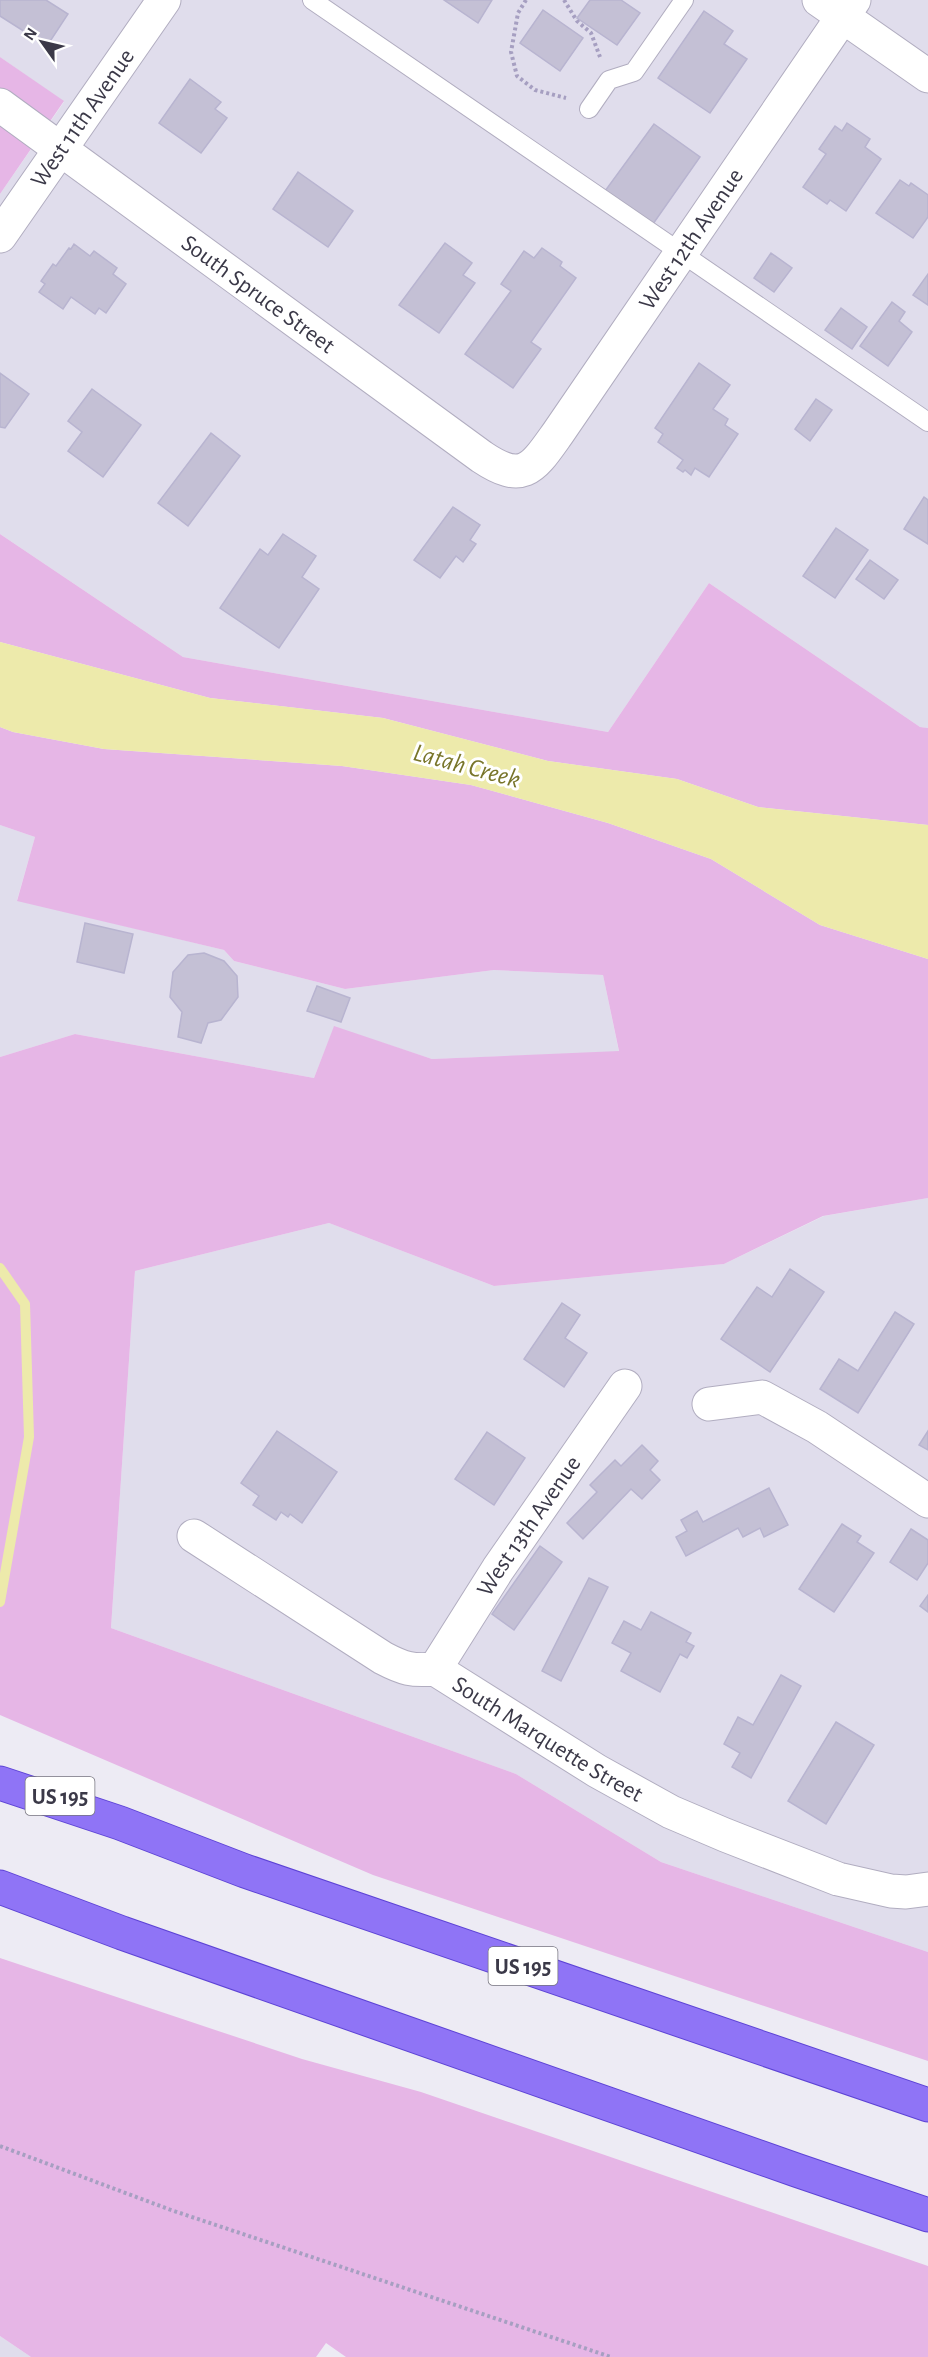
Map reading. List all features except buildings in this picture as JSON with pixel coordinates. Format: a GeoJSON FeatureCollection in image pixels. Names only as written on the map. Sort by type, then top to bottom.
{"type":"FeatureCollection","features":[{"type":"Feature","properties":{"kind":"highway","name":"US 195"},"geometry":{"type":"LineString","coordinates":[[0,1769],[120,1823]]}},
{"type":"Feature","properties":{"kind":"highway","name":"US 195"},"geometry":{"type":"LineString","coordinates":[[0,1782],[120,1823],[244,1871],[928,2105]]}},
{"type":"Feature","properties":{"kind":"highway"},"geometry":{"type":"LineString","coordinates":[[0,1887],[122,1933],[785,2167],[928,2215]]}},
{"type":"Feature","properties":{"kind":"highway"},"geometry":{"type":"LineString","coordinates":[[0,1898],[122,1933]]}},
{"type":"Feature","properties":{"kind":"street","name":"West 11th Avenue"},"geometry":{"type":"LineString","coordinates":[[0,236],[164,0]]}},
{"type":"Feature","properties":{"kind":"street","name":"West 12th Avenue"},"geometry":{"type":"LineString","coordinates":[[521,471],[536,462],[548,447],[682,252],[839,6]]}},
{"type":"Feature","properties":{"kind":"street"},"geometry":{"type":"LineString","coordinates":[[839,6],[928,76]]}},
{"type":"Feature","properties":{"kind":"street","name":"South Spruce Street"},"geometry":{"type":"LineString","coordinates":[[0,105],[482,457],[507,471],[521,471]]}},
{"type":"Feature","properties":{"kind":"street","name":"West 13th Avenue"},"geometry":{"type":"LineString","coordinates":[[435,1669],[492,1579],[625,1386]]}},
{"type":"Feature","properties":{"kind":"street"},"geometry":{"type":"LineString","coordinates":[[709,1404],[762,1398],[816,1427],[928,1501]]}},
{"type":"Feature","properties":{"kind":"street","name":"South Marquette Street"},"geometry":{"type":"LineString","coordinates":[[194,1536],[392,1663],[414,1671],[435,1669],[618,1783],[670,1812],[838,1879],[891,1891],[906,1892],[928,1889]]}},
{"type":"Feature","properties":{"kind":"lane"},"geometry":{"type":"LineString","coordinates":[[312,0],[928,422]]}},
{"type":"Feature","properties":{"kind":"lane"},"geometry":{"type":"LineString","coordinates":[[589,109],[609,80],[634,72],[684,0]]}},
{"type":"Feature","properties":{"kind":"path"},"geometry":{"type":"LineString","coordinates":[[526,0],[518,13],[511,52],[517,76],[535,90],[560,95],[589,109]]}},
{"type":"Feature","properties":{"kind":"path"},"geometry":{"type":"LineString","coordinates":[[564,0],[577,21],[591,33],[609,80]]}},
{"type":"Feature","properties":{"kind":"path"},"geometry":{"type":"LineString","coordinates":[[0,2146],[171,2210],[612,2357]]}},
{"type":"Feature","properties":{"kind":"shaded area"},"geometry":{"type":"Polygon","coordinates":[[[0,0],[928,0],[928,728],[920,727],[709,583],[608,732],[183,657],[0,534],[0,194],[64,102],[0,57],[0,0]]]}},
{"type":"Feature","properties":{"kind":"shaded area"},"geometry":{"type":"Polygon","coordinates":[[[0,57],[64,101],[0,194],[0,57]]]}},
{"type":"Feature","properties":{"kind":"shaded area"},"geometry":{"type":"Polygon","coordinates":[[[0,534],[183,657],[608,732],[709,583],[920,727],[928,728],[928,825],[758,807],[677,779],[548,761],[383,718],[210,698],[0,642],[0,534]]]}},
{"type":"Feature","properties":{"kind":"shaded area"},"geometry":{"type":"Polygon","coordinates":[[[0,727],[13,732],[104,749],[342,766],[471,785],[608,823],[711,859],[820,925],[928,959],[928,1198],[823,1216],[724,1264],[494,1286],[329,1223],[135,1271],[111,1628],[516,1774],[661,1862],[928,1952],[928,2061],[373,1875],[0,1715],[0,1057],[75,1034],[314,1078],[334,1026],[432,1059],[619,1051],[603,975],[494,970],[345,989],[234,961],[224,950],[17,901],[35,837],[0,825],[0,727]]]}},
{"type":"Feature","properties":{"kind":"shaded area"},"geometry":{"type":"Polygon","coordinates":[[[0,825],[35,837],[17,900],[224,950],[234,961],[345,989],[494,970],[603,975],[619,1052],[432,1059],[334,1027],[314,1078],[75,1034],[0,1057],[0,825]]]}},
{"type":"Feature","properties":{"kind":"shaded area"},"geometry":{"type":"Polygon","coordinates":[[[928,1198],[928,1952],[661,1862],[516,1774],[111,1628],[135,1271],[329,1223],[494,1286],[724,1264],[824,1216],[928,1198]]]}},
{"type":"Feature","properties":{"kind":"shaded area"},"geometry":{"type":"Polygon","coordinates":[[[0,1958],[302,2059],[421,2092],[928,2266],[928,2357],[346,2357],[326,2343],[316,2357],[31,2357],[0,2336],[0,1958]]]}},
{"type":"Feature","properties":{"kind":"shaded area"},"geometry":{"type":"Polygon","coordinates":[[[0,2336],[31,2357],[0,2357],[0,2336]]]}},
{"type":"Feature","properties":{"kind":"water","name":"Latah Creek"},"geometry":{"type":"Polygon","coordinates":[[[0,642],[210,698],[383,718],[548,761],[677,779],[758,807],[928,825],[928,959],[820,925],[711,859],[608,823],[471,785],[342,766],[104,749],[13,732],[0,727],[0,642]]]}},
{"type":"Feature","properties":{"kind":"waterway"},"geometry":{"type":"LineString","coordinates":[[0,1268],[25,1304],[29,1437],[0,1602]]}}]}
